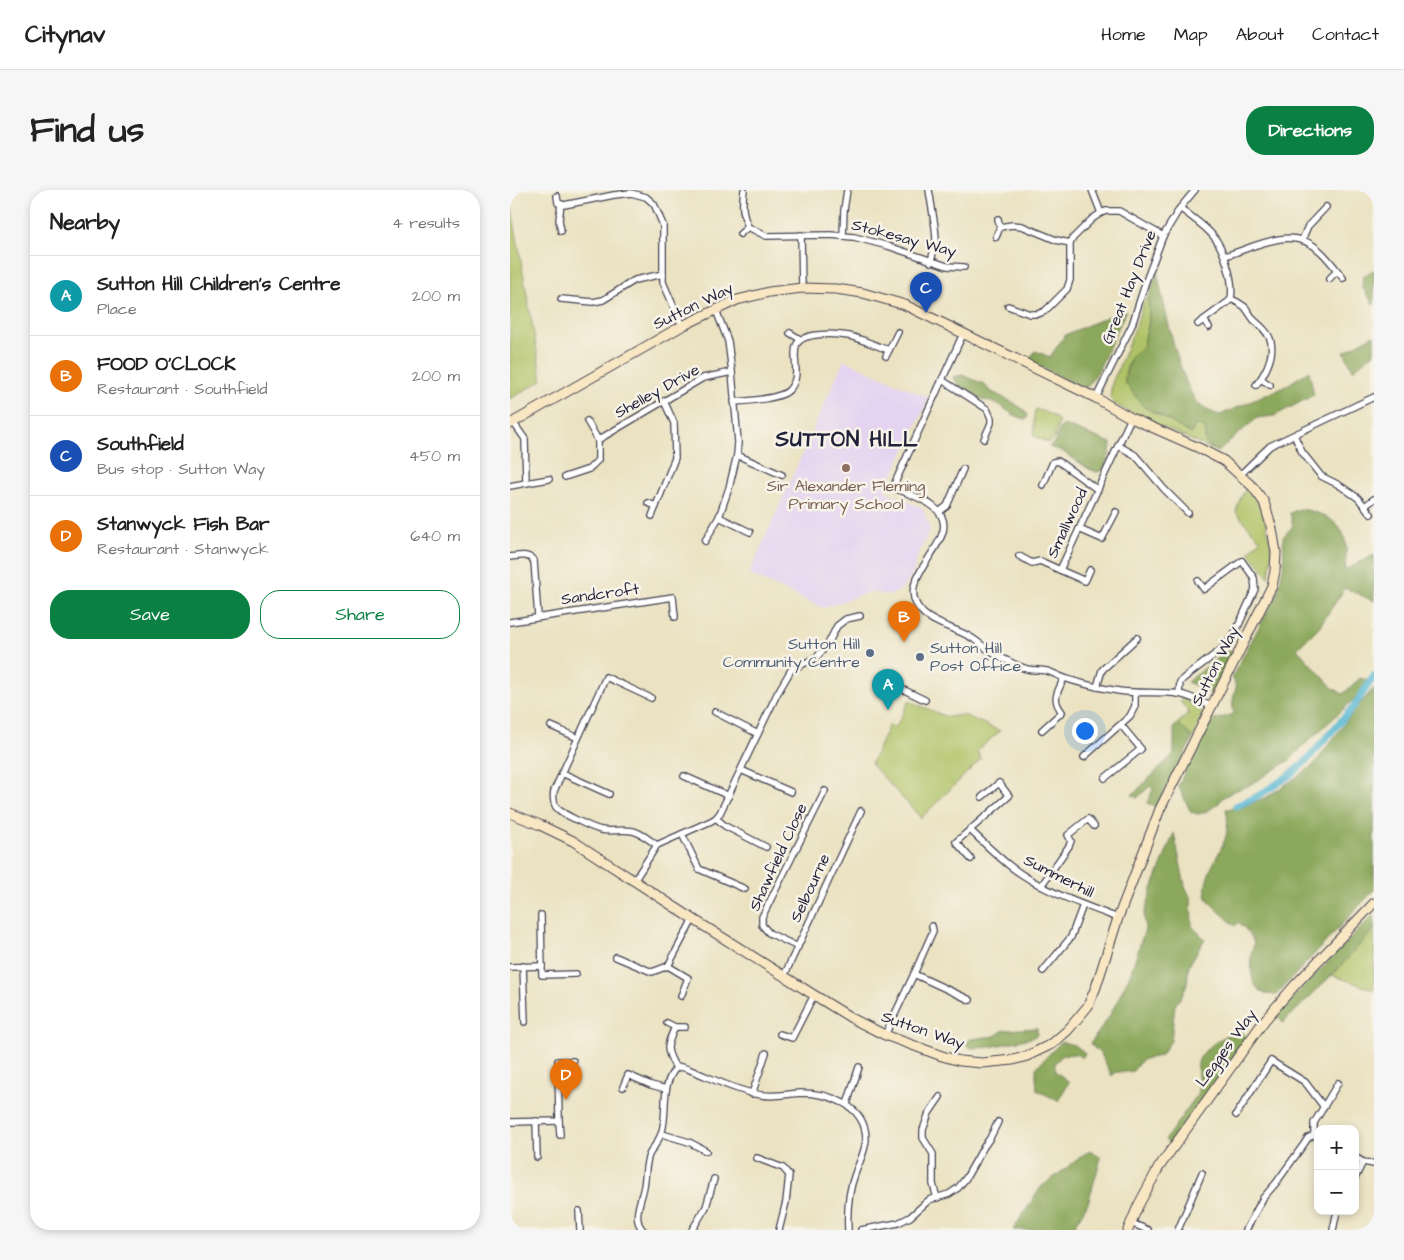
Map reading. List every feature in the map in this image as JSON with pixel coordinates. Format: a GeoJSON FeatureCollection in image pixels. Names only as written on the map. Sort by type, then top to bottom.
{"type":"FeatureCollection","features":[{"type":"Feature","properties":{"kind":"street"},"geometry":{"type":"LineString","coordinates":[[646,197],[648,190]]}},
{"type":"Feature","properties":{"kind":"street"},"geometry":{"type":"LineString","coordinates":[[740,234],[748,228],[743,217],[744,190]]}},
{"type":"Feature","properties":{"kind":"street"},"geometry":{"type":"LineString","coordinates":[[843,236],[847,190]]}},
{"type":"Feature","properties":{"kind":"street"},"geometry":{"type":"LineString","coordinates":[[930,190],[936,239],[931,262]]}},
{"type":"Feature","properties":{"kind":"street"},"geometry":{"type":"LineString","coordinates":[[1092,190],[1101,213]]}},
{"type":"Feature","properties":{"kind":"street","name":"Great Hay Drive"},"geometry":{"type":"LineString","coordinates":[[1096,398],[1132,325],[1163,236],[1180,208],[1195,190]]}},
{"type":"Feature","properties":{"kind":"street"},"geometry":{"type":"LineString","coordinates":[[557,196],[558,203],[564,205],[631,193],[646,197],[654,204],[664,225],[663,282],[682,326]]}},
{"type":"Feature","properties":{"kind":"street"},"geometry":{"type":"LineString","coordinates":[[561,204],[558,220],[561,231]]}},
{"type":"Feature","properties":{"kind":"street"},"geometry":{"type":"LineString","coordinates":[[1302,240],[1308,226],[1326,207]]}},
{"type":"Feature","properties":{"kind":"street"},"geometry":{"type":"LineString","coordinates":[[1180,208],[1216,238],[1225,256],[1233,289],[1231,299],[1198,324]]}},
{"type":"Feature","properties":{"kind":"street"},"geometry":{"type":"LineString","coordinates":[[1008,306],[1030,314],[1038,314],[1045,311],[1067,289],[1070,280],[1070,243],[1076,235],[1101,213],[1119,211],[1163,236]]}},
{"type":"Feature","properties":{"kind":"street"},"geometry":{"type":"LineString","coordinates":[[996,237],[1000,227],[998,219]]}},
{"type":"Feature","properties":{"kind":"street"},"geometry":{"type":"LineString","coordinates":[[1000,227],[1022,226],[1056,240],[1070,243]]}},
{"type":"Feature","properties":{"kind":"street","name":"Stokesay Way"},"geometry":{"type":"LineString","coordinates":[[748,228],[766,236],[854,237],[888,246],[931,262],[947,266],[964,267]]}},
{"type":"Feature","properties":{"kind":"street"},"geometry":{"type":"LineString","coordinates":[[801,235],[802,288]]}},
{"type":"Feature","properties":{"kind":"street"},"geometry":{"type":"LineString","coordinates":[[1225,256],[1280,238],[1294,238],[1302,240],[1320,250],[1343,278]]}},
{"type":"Feature","properties":{"kind":"street"},"geometry":{"type":"LineString","coordinates":[[1329,279],[1338,271]]}},
{"type":"Feature","properties":{"kind":"street"},"geometry":{"type":"LineString","coordinates":[[561,299],[593,302],[603,300],[635,280],[663,274]]}},
{"type":"Feature","properties":{"kind":"street","name":"Sutton Way"},"geometry":{"type":"LineString","coordinates":[[510,813],[572,841],[814,995],[853,1019],[885,1035],[960,1061],[982,1063],[1013,1060],[1028,1056],[1052,1044],[1068,1030],[1088,1006],[1118,918],[1160,809],[1272,586],[1276,552],[1264,502],[1253,487],[1224,461],[1131,418],[1096,398],[905,305],[863,293],[836,289],[802,288],[769,292],[738,300],[682,326],[512,423]]}},
{"type":"Feature","properties":{"kind":"street"},"geometry":{"type":"LineString","coordinates":[[1231,299],[1244,307],[1270,340],[1271,355],[1266,372],[1256,385]]}},
{"type":"Feature","properties":{"kind":"street"},"geometry":{"type":"LineString","coordinates":[[566,308],[568,301]]}},
{"type":"Feature","properties":{"kind":"street"},"geometry":{"type":"LineString","coordinates":[[705,541],[719,517],[738,454],[728,341],[716,310]]}},
{"type":"Feature","properties":{"kind":"street"},"geometry":{"type":"LineString","coordinates":[[1204,320],[1209,327]]}},
{"type":"Feature","properties":{"kind":"street"},"geometry":{"type":"LineString","coordinates":[[734,402],[769,398],[788,391],[796,380],[796,346],[800,339],[812,334],[848,336],[887,353],[898,332]]}},
{"type":"Feature","properties":{"kind":"street"},"geometry":{"type":"LineString","coordinates":[[790,333],[800,339]]}},
{"type":"Feature","properties":{"kind":"street"},"geometry":{"type":"LineString","coordinates":[[963,334],[893,487],[928,503],[942,518],[941,538],[915,583],[914,597],[919,608],[927,617],[971,637],[994,654],[1026,669],[1044,670],[1064,678],[1097,687],[1135,693],[1186,695],[1211,706]]}},
{"type":"Feature","properties":{"kind":"street","name":"Shelley Drive"},"geometry":{"type":"LineString","coordinates":[[598,440],[703,378],[732,372]]}},
{"type":"Feature","properties":{"kind":"street"},"geometry":{"type":"LineString","coordinates":[[1261,379],[1270,385]]}},
{"type":"Feature","properties":{"kind":"street"},"geometry":{"type":"LineString","coordinates":[[942,380],[988,409],[991,423],[984,439]]}},
{"type":"Feature","properties":{"kind":"street"},"geometry":{"type":"LineString","coordinates":[[1240,475],[1270,446],[1374,397]]}},
{"type":"Feature","properties":{"kind":"street"},"geometry":{"type":"LineString","coordinates":[[652,516],[675,458],[674,423],[664,401]]}},
{"type":"Feature","properties":{"kind":"street","name":"Smallwood"},"geometry":{"type":"LineString","coordinates":[[1019,556],[1032,563],[1040,561],[1060,570],[1131,418]]}},
{"type":"Feature","properties":{"kind":"street"},"geometry":{"type":"LineString","coordinates":[[565,477],[589,470],[598,460],[598,440],[587,420]]}},
{"type":"Feature","properties":{"kind":"street"},"geometry":{"type":"LineString","coordinates":[[512,423],[525,439],[526,483]]}},
{"type":"Feature","properties":{"kind":"street"},"geometry":{"type":"LineString","coordinates":[[1294,434],[1302,452],[1322,476],[1358,498],[1371,514]]}},
{"type":"Feature","properties":{"kind":"street"},"geometry":{"type":"LineString","coordinates":[[1119,446],[1135,455],[1164,489],[1188,513]]}},
{"type":"Feature","properties":{"kind":"street"},"geometry":{"type":"LineString","coordinates":[[738,454],[782,475]]}},
{"type":"Feature","properties":{"kind":"street"},"geometry":{"type":"LineString","coordinates":[[1043,485],[1053,462],[1058,461],[1098,490]]}},
{"type":"Feature","properties":{"kind":"street"},"geometry":{"type":"LineString","coordinates":[[938,512],[947,506],[964,469]]}},
{"type":"Feature","properties":{"kind":"street"},"geometry":{"type":"LineString","coordinates":[[510,486],[549,479]]}},
{"type":"Feature","properties":{"kind":"street"},"geometry":{"type":"LineString","coordinates":[[1365,506],[1374,499]]}},
{"type":"Feature","properties":{"kind":"street"},"geometry":{"type":"LineString","coordinates":[[648,504],[656,506]]}},
{"type":"Feature","properties":{"kind":"street"},"geometry":{"type":"LineString","coordinates":[[1079,529],[1102,539],[1116,512]]}},
{"type":"Feature","properties":{"kind":"street"},"geometry":{"type":"LineString","coordinates":[[719,517],[750,532]]}},
{"type":"Feature","properties":{"kind":"street"},"geometry":{"type":"LineString","coordinates":[[510,557],[527,556],[531,557],[534,561],[538,617]]}},
{"type":"Feature","properties":{"kind":"street"},"geometry":{"type":"LineString","coordinates":[[1179,694],[1180,682],[1227,644],[1236,631],[1255,590],[1254,578],[1242,561],[1204,589],[1198,581]]}},
{"type":"Feature","properties":{"kind":"street"},"geometry":{"type":"LineString","coordinates":[[1060,570],[1084,582],[1090,570]]}},
{"type":"Feature","properties":{"kind":"street","name":"Sandcroft"},"geometry":{"type":"LineString","coordinates":[[510,622],[674,597],[675,617]]}},
{"type":"Feature","properties":{"kind":"street"},"geometry":{"type":"LineString","coordinates":[[634,881],[656,845],[716,818],[720,814],[777,694],[791,670],[820,655],[837,626],[846,619],[860,616]]}},
{"type":"Feature","properties":{"kind":"street"},"geometry":{"type":"LineString","coordinates":[[1097,687],[1102,670],[1137,638]]}},
{"type":"Feature","properties":{"kind":"street"},"geometry":{"type":"LineString","coordinates":[[651,698],[606,677],[553,795],[554,804],[564,814],[601,830],[634,831],[656,845]]}},
{"type":"Feature","properties":{"kind":"street"},"geometry":{"type":"LineString","coordinates":[[1042,730],[1062,712],[1056,701],[1064,678]]}},
{"type":"Feature","properties":{"kind":"street"},"geometry":{"type":"LineString","coordinates":[[898,687],[925,700]]}},
{"type":"Feature","properties":{"kind":"street"},"geometry":{"type":"LineString","coordinates":[[1084,757],[1133,712],[1135,693]]}},
{"type":"Feature","properties":{"kind":"street"},"geometry":{"type":"LineString","coordinates":[[714,712],[758,734]]}},
{"type":"Feature","properties":{"kind":"street"},"geometry":{"type":"LineString","coordinates":[[1105,778],[1140,749],[1121,725]]}},
{"type":"Feature","properties":{"kind":"street"},"geometry":{"type":"LineString","coordinates":[[552,726],[578,738]]}},
{"type":"Feature","properties":{"kind":"street"},"geometry":{"type":"LineString","coordinates":[[741,770],[791,792]]}},
{"type":"Feature","properties":{"kind":"street"},"geometry":{"type":"LineString","coordinates":[[562,773],[609,794]]}},
{"type":"Feature","properties":{"kind":"street"},"geometry":{"type":"LineString","coordinates":[[684,776],[729,796]]}},
{"type":"Feature","properties":{"kind":"street"},"geometry":{"type":"LineString","coordinates":[[972,859],[956,842],[1009,796],[1000,784],[982,797]]}},
{"type":"Feature","properties":{"kind":"street","name":"Shawfield Close"},"geometry":{"type":"LineString","coordinates":[[798,948],[769,933],[762,926],[762,916],[825,791]]}},
{"type":"Feature","properties":{"kind":"street","name":"Selbourne"},"geometry":{"type":"LineString","coordinates":[[784,976],[861,811]]}},
{"type":"Feature","properties":{"kind":"street"},"geometry":{"type":"LineString","coordinates":[[716,818],[725,826],[766,847]]}},
{"type":"Feature","properties":{"kind":"street"},"geometry":{"type":"LineString","coordinates":[[1041,886],[1069,846],[1071,841],[1068,835],[1088,819],[1094,826]]}},
{"type":"Feature","properties":{"kind":"street","name":"Summerhill"},"geometry":{"type":"LineString","coordinates":[[970,830],[1012,868],[1041,886],[1118,918]]}},
{"type":"Feature","properties":{"kind":"street"},"geometry":{"type":"LineString","coordinates":[[682,834],[700,869],[745,890]]}},
{"type":"Feature","properties":{"kind":"street","name":"Legges Way"},"geometry":{"type":"LineString","coordinates":[[1130,1226],[1159,1167],[1264,1021],[1295,985],[1374,903]]}},
{"type":"Feature","properties":{"kind":"street"},"geometry":{"type":"LineString","coordinates":[[1043,972],[1070,937],[1083,905]]}},
{"type":"Feature","properties":{"kind":"street"},"geometry":{"type":"LineString","coordinates":[[540,915],[542,975],[576,974]]}},
{"type":"Feature","properties":{"kind":"street"},"geometry":{"type":"LineString","coordinates":[[616,957],[652,972],[668,966],[693,919]]}},
{"type":"Feature","properties":{"kind":"street"},"geometry":{"type":"LineString","coordinates":[[885,1035],[933,931],[932,926]]}},
{"type":"Feature","properties":{"kind":"street"},"geometry":{"type":"LineString","coordinates":[[510,966],[542,966]]}},
{"type":"Feature","properties":{"kind":"street"},"geometry":{"type":"LineString","coordinates":[[523,966],[525,1022]]}},
{"type":"Feature","properties":{"kind":"street"},"geometry":{"type":"LineString","coordinates":[[668,966],[688,978],[682,996]]}},
{"type":"Feature","properties":{"kind":"street"},"geometry":{"type":"LineString","coordinates":[[914,974],[970,1000]]}},
{"type":"Feature","properties":{"kind":"street"},"geometry":{"type":"LineString","coordinates":[[780,1034],[792,1038],[814,995]]}},
{"type":"Feature","properties":{"kind":"street"},"geometry":{"type":"LineString","coordinates":[[668,1024],[675,1027],[685,1027]]}},
{"type":"Feature","properties":{"kind":"street"},"geometry":{"type":"LineString","coordinates":[[675,1027],[668,1044],[668,1056],[676,1068]]}},
{"type":"Feature","properties":{"kind":"street"},"geometry":{"type":"LineString","coordinates":[[752,1094],[766,1053]]}},
{"type":"Feature","properties":{"kind":"street"},"geometry":{"type":"LineString","coordinates":[[560,1135],[558,1061],[573,1061]]}},
{"type":"Feature","properties":{"kind":"street"},"geometry":{"type":"LineString","coordinates":[[1236,1115],[1271,1061],[1305,1082],[1324,1107]]}},
{"type":"Feature","properties":{"kind":"street"},"geometry":{"type":"LineString","coordinates":[[847,1104],[859,1067]]}},
{"type":"Feature","properties":{"kind":"street"},"geometry":{"type":"LineString","coordinates":[[643,1230],[639,1225],[639,1204],[644,1189],[648,1160],[662,1134],[665,1118],[666,1089],[669,1077],[676,1068]]}},
{"type":"Feature","properties":{"kind":"street"},"geometry":{"type":"LineString","coordinates":[[676,1068],[688,1069],[752,1094],[767,1096],[808,1094],[829,1097],[847,1104],[862,1122],[866,1138],[863,1153],[850,1187],[848,1230]]}},
{"type":"Feature","properties":{"kind":"street"},"geometry":{"type":"LineString","coordinates":[[623,1087],[628,1075],[661,1089],[666,1089]]}},
{"type":"Feature","properties":{"kind":"street"},"geometry":{"type":"LineString","coordinates":[[1314,1125],[1338,1083]]}},
{"type":"Feature","properties":{"kind":"street"},"geometry":{"type":"LineString","coordinates":[[937,1198],[933,1184],[933,1154],[923,1138],[923,1130],[928,1113],[940,1097]]}},
{"type":"Feature","properties":{"kind":"street"},"geometry":{"type":"LineString","coordinates":[[1243,1105],[1249,1109]]}},
{"type":"Feature","properties":{"kind":"street"},"geometry":{"type":"LineString","coordinates":[[536,1121],[537,1158]]}},
{"type":"Feature","properties":{"kind":"street"},"geometry":{"type":"LineString","coordinates":[[510,1122],[559,1121]]}},
{"type":"Feature","properties":{"kind":"street"},"geometry":{"type":"LineString","coordinates":[[861,1230],[880,1228],[898,1223],[910,1216],[929,1200],[949,1194],[961,1185],[998,1122]]}},
{"type":"Feature","properties":{"kind":"street"},"geometry":{"type":"LineString","coordinates":[[662,1134],[689,1142],[706,1151]]}},
{"type":"Feature","properties":{"kind":"street"},"geometry":{"type":"LineString","coordinates":[[1246,1230],[1262,1198],[1276,1183],[1308,1138],[1314,1136]]}},
{"type":"Feature","properties":{"kind":"street"},"geometry":{"type":"LineString","coordinates":[[757,1158],[784,1168],[789,1175],[786,1202],[779,1230]]}},
{"type":"Feature","properties":{"kind":"street"},"geometry":{"type":"LineString","coordinates":[[1359,1160],[1374,1164]]}},
{"type":"Feature","properties":{"kind":"street"},"geometry":{"type":"LineString","coordinates":[[1359,1170],[1363,1162]]}},
{"type":"Feature","properties":{"kind":"street"},"geometry":{"type":"LineString","coordinates":[[1178,1230],[1202,1173]]}},
{"type":"Feature","properties":{"kind":"street"},"geometry":{"type":"LineString","coordinates":[[692,1230],[706,1206],[714,1179]]}},
{"type":"Feature","properties":{"kind":"street"},"geometry":{"type":"LineString","coordinates":[[579,1211],[580,1230]]}},
{"type":"Feature","properties":{"kind":"street"},"geometry":{"type":"LineString","coordinates":[[1333,1230],[1336,1215]]}},
{"type":"Feature","properties":{"kind":"street"},"geometry":{"type":"LineString","coordinates":[[1130,1226],[1148,1230]]}},
{"type":"Feature","properties":{"kind":"shaded area","name":"Sir Alexander Fleming Primary School"},"geometry":{"type":"Polygon","coordinates":[[[844,360],[929,398],[885,491],[922,508],[930,529],[916,559],[914,570],[907,583],[898,592],[889,595],[872,591],[823,608],[749,574],[844,360]]]}},
{"type":"Feature","properties":{"kind":"green space"},"geometry":{"type":"Polygon","coordinates":[[[510,198],[542,380],[510,399],[510,198]]]}},
{"type":"Feature","properties":{"kind":"green space"},"geometry":{"type":"Polygon","coordinates":[[[1374,270],[1374,305],[1362,287],[1363,276],[1374,270]]]}},
{"type":"Feature","properties":{"kind":"green space"},"geometry":{"type":"Polygon","coordinates":[[[1157,272],[1180,366],[1194,398],[1202,407],[1220,415],[1284,387],[1309,371],[1314,395],[1274,416],[1257,418],[1218,452],[1206,443],[1206,429],[1195,424],[1191,434],[1144,407],[1125,382],[1125,378],[1130,359],[1143,347],[1149,321],[1148,298],[1157,272]]]}},
{"type":"Feature","properties":{"kind":"green space"},"geometry":{"type":"Polygon","coordinates":[[[1148,298],[1149,321],[1143,348],[1129,362],[1125,382],[1144,407],[1191,433],[1195,423],[1206,429],[1206,443],[1218,452],[1127,411],[1115,404],[1110,398],[1112,383],[1136,326],[1144,301],[1148,298]]]}},
{"type":"Feature","properties":{"kind":"green space"},"geometry":{"type":"Polygon","coordinates":[[[1126,311],[1097,373],[1086,388],[1074,384],[1029,361],[1035,351],[1050,357],[1065,335],[1109,316],[1126,311]]]}},
{"type":"Feature","properties":{"kind":"green space"},"geometry":{"type":"Polygon","coordinates":[[[1374,335],[1374,353],[1353,370],[1344,352],[1374,335]]]}},
{"type":"Feature","properties":{"kind":"green space"},"geometry":{"type":"Polygon","coordinates":[[[962,375],[984,384],[990,391],[1023,409],[1028,415],[1026,420],[1012,414],[998,404],[984,400],[959,386],[953,377],[962,375]]]}},
{"type":"Feature","properties":{"kind":"green space"},"geometry":{"type":"Polygon","coordinates":[[[1036,409],[1052,415],[1059,421],[1055,438],[1048,443],[1034,436],[1034,415],[1036,409]]]}},
{"type":"Feature","properties":{"kind":"green space"},"geometry":{"type":"Polygon","coordinates":[[[1064,425],[1111,443],[1110,453],[1103,470],[1097,472],[1089,469],[1062,451],[1049,447],[1056,440],[1060,428],[1064,425]]]}},
{"type":"Feature","properties":{"kind":"green space"},"geometry":{"type":"Polygon","coordinates":[[[1246,488],[1260,505],[1268,531],[1272,554],[1269,577],[1249,552],[1260,540],[1236,512],[1246,488]]]}},
{"type":"Feature","properties":{"kind":"green space"},"geometry":{"type":"Polygon","coordinates":[[[1300,509],[1323,515],[1341,530],[1346,546],[1345,570],[1374,555],[1374,601],[1345,588],[1319,627],[1297,649],[1333,688],[1343,694],[1360,678],[1373,682],[1291,759],[1248,786],[1222,798],[1219,803],[1206,812],[1198,814],[1191,812],[1178,786],[1210,721],[1234,714],[1233,704],[1236,687],[1232,677],[1278,592],[1284,563],[1283,537],[1293,526],[1290,513],[1300,509]]]}},
{"type":"Feature","properties":{"kind":"green space"},"geometry":{"type":"Polygon","coordinates":[[[1227,651],[1233,652],[1212,693],[1187,682],[1227,651]]]}},
{"type":"Feature","properties":{"kind":"green space"},"geometry":{"type":"Polygon","coordinates":[[[1374,688],[1374,890],[1276,995],[1264,993],[1254,984],[1251,959],[1253,943],[1251,936],[1239,922],[1235,926],[1207,898],[1206,883],[1226,836],[1228,822],[1226,809],[1242,807],[1267,797],[1313,766],[1356,708],[1374,688]]]}},
{"type":"Feature","properties":{"kind":"green space"},"geometry":{"type":"Polygon","coordinates":[[[1184,699],[1203,713],[1193,738],[1178,724],[1189,713],[1180,701],[1184,699]]]}},
{"type":"Feature","properties":{"kind":"green space"},"geometry":{"type":"Polygon","coordinates":[[[909,701],[947,717],[964,715],[1000,731],[977,751],[981,759],[921,818],[871,764],[889,725],[894,727],[897,725],[909,701]]]}},
{"type":"Feature","properties":{"kind":"green space"},"geometry":{"type":"Polygon","coordinates":[[[1189,713],[1178,724],[1193,738],[1156,807],[1147,803],[1153,789],[1150,786],[1137,798],[1132,795],[1174,754],[1174,727],[1189,713]]]}},
{"type":"Feature","properties":{"kind":"green space"},"geometry":{"type":"Polygon","coordinates":[[[1174,833],[1185,886],[1191,899],[1192,926],[1205,939],[1189,965],[1187,984],[1175,1005],[1171,1041],[1160,1056],[1144,1059],[1133,1071],[1116,1072],[1112,1076],[1101,1054],[1090,1044],[1109,1017],[1130,975],[1145,929],[1144,915],[1152,889],[1174,833]]]}},
{"type":"Feature","properties":{"kind":"green space"},"geometry":{"type":"Polygon","coordinates":[[[1374,914],[1374,929],[1332,975],[1283,1023],[1276,1014],[1374,914]]]}},
{"type":"Feature","properties":{"kind":"green space"},"geometry":{"type":"Polygon","coordinates":[[[1374,929],[1374,990],[1332,975],[1374,929]]]}},
{"type":"Feature","properties":{"kind":"green space"},"geometry":{"type":"Polygon","coordinates":[[[1037,1028],[1037,1035],[1031,1038],[990,1047],[971,1048],[964,1044],[971,1039],[995,1036],[1004,1030],[1037,1028]]]}},
{"type":"Feature","properties":{"kind":"green space"},"geometry":{"type":"Polygon","coordinates":[[[1238,1030],[1247,1037],[1171,1145],[1165,1140],[1197,1095],[1198,1063],[1200,1058],[1214,1043],[1238,1030]]]}},
{"type":"Feature","properties":{"kind":"green space"},"geometry":{"type":"Polygon","coordinates":[[[1061,1042],[1075,1045],[1085,1053],[1082,1058],[1076,1054],[1063,1055],[1055,1063],[1055,1071],[1069,1082],[1058,1101],[1037,1090],[1036,1068],[1061,1042]]]}},
{"type":"Feature","properties":{"kind":"green space"},"geometry":{"type":"Polygon","coordinates":[[[1090,1150],[1101,1158],[1088,1203],[1074,1230],[1013,1230],[1041,1187],[1090,1150]]]}},
{"type":"Feature","properties":{"kind":"waterway"},"geometry":{"type":"LineString","coordinates":[[1236,806],[1272,787],[1306,761],[1354,706],[1374,676]]}},
{"type":"Feature","properties":{"kind":"place","name":"Southfield"},"geometry":{"type":"Point","coordinates":[926,313]}},
{"type":"Feature","properties":{"kind":"place","name":"Sir Alexander Fleming Primary School"},"geometry":{"type":"Point","coordinates":[846,468]}},
{"type":"Feature","properties":{"kind":"place","name":"FOOD O'CLOCK"},"geometry":{"type":"Point","coordinates":[904,642]}},
{"type":"Feature","properties":{"kind":"place","name":"Sutton Hill Community Centre"},"geometry":{"type":"Point","coordinates":[870,653]}},
{"type":"Feature","properties":{"kind":"place","name":"Sutton Hill Post Office"},"geometry":{"type":"Point","coordinates":[920,657]}},
{"type":"Feature","properties":{"kind":"place","name":"Sutton Hill Children's Centre"},"geometry":{"type":"Point","coordinates":[888,710]}},
{"type":"Feature","properties":{"kind":"place","name":"Stanwyck Fish Bar"},"geometry":{"type":"Point","coordinates":[566,1100]}},
{"type":"Feature","properties":{"kind":"district","name":"SUTTON HILL"},"geometry":{"type":"Point","coordinates":[847,439]}}]}
